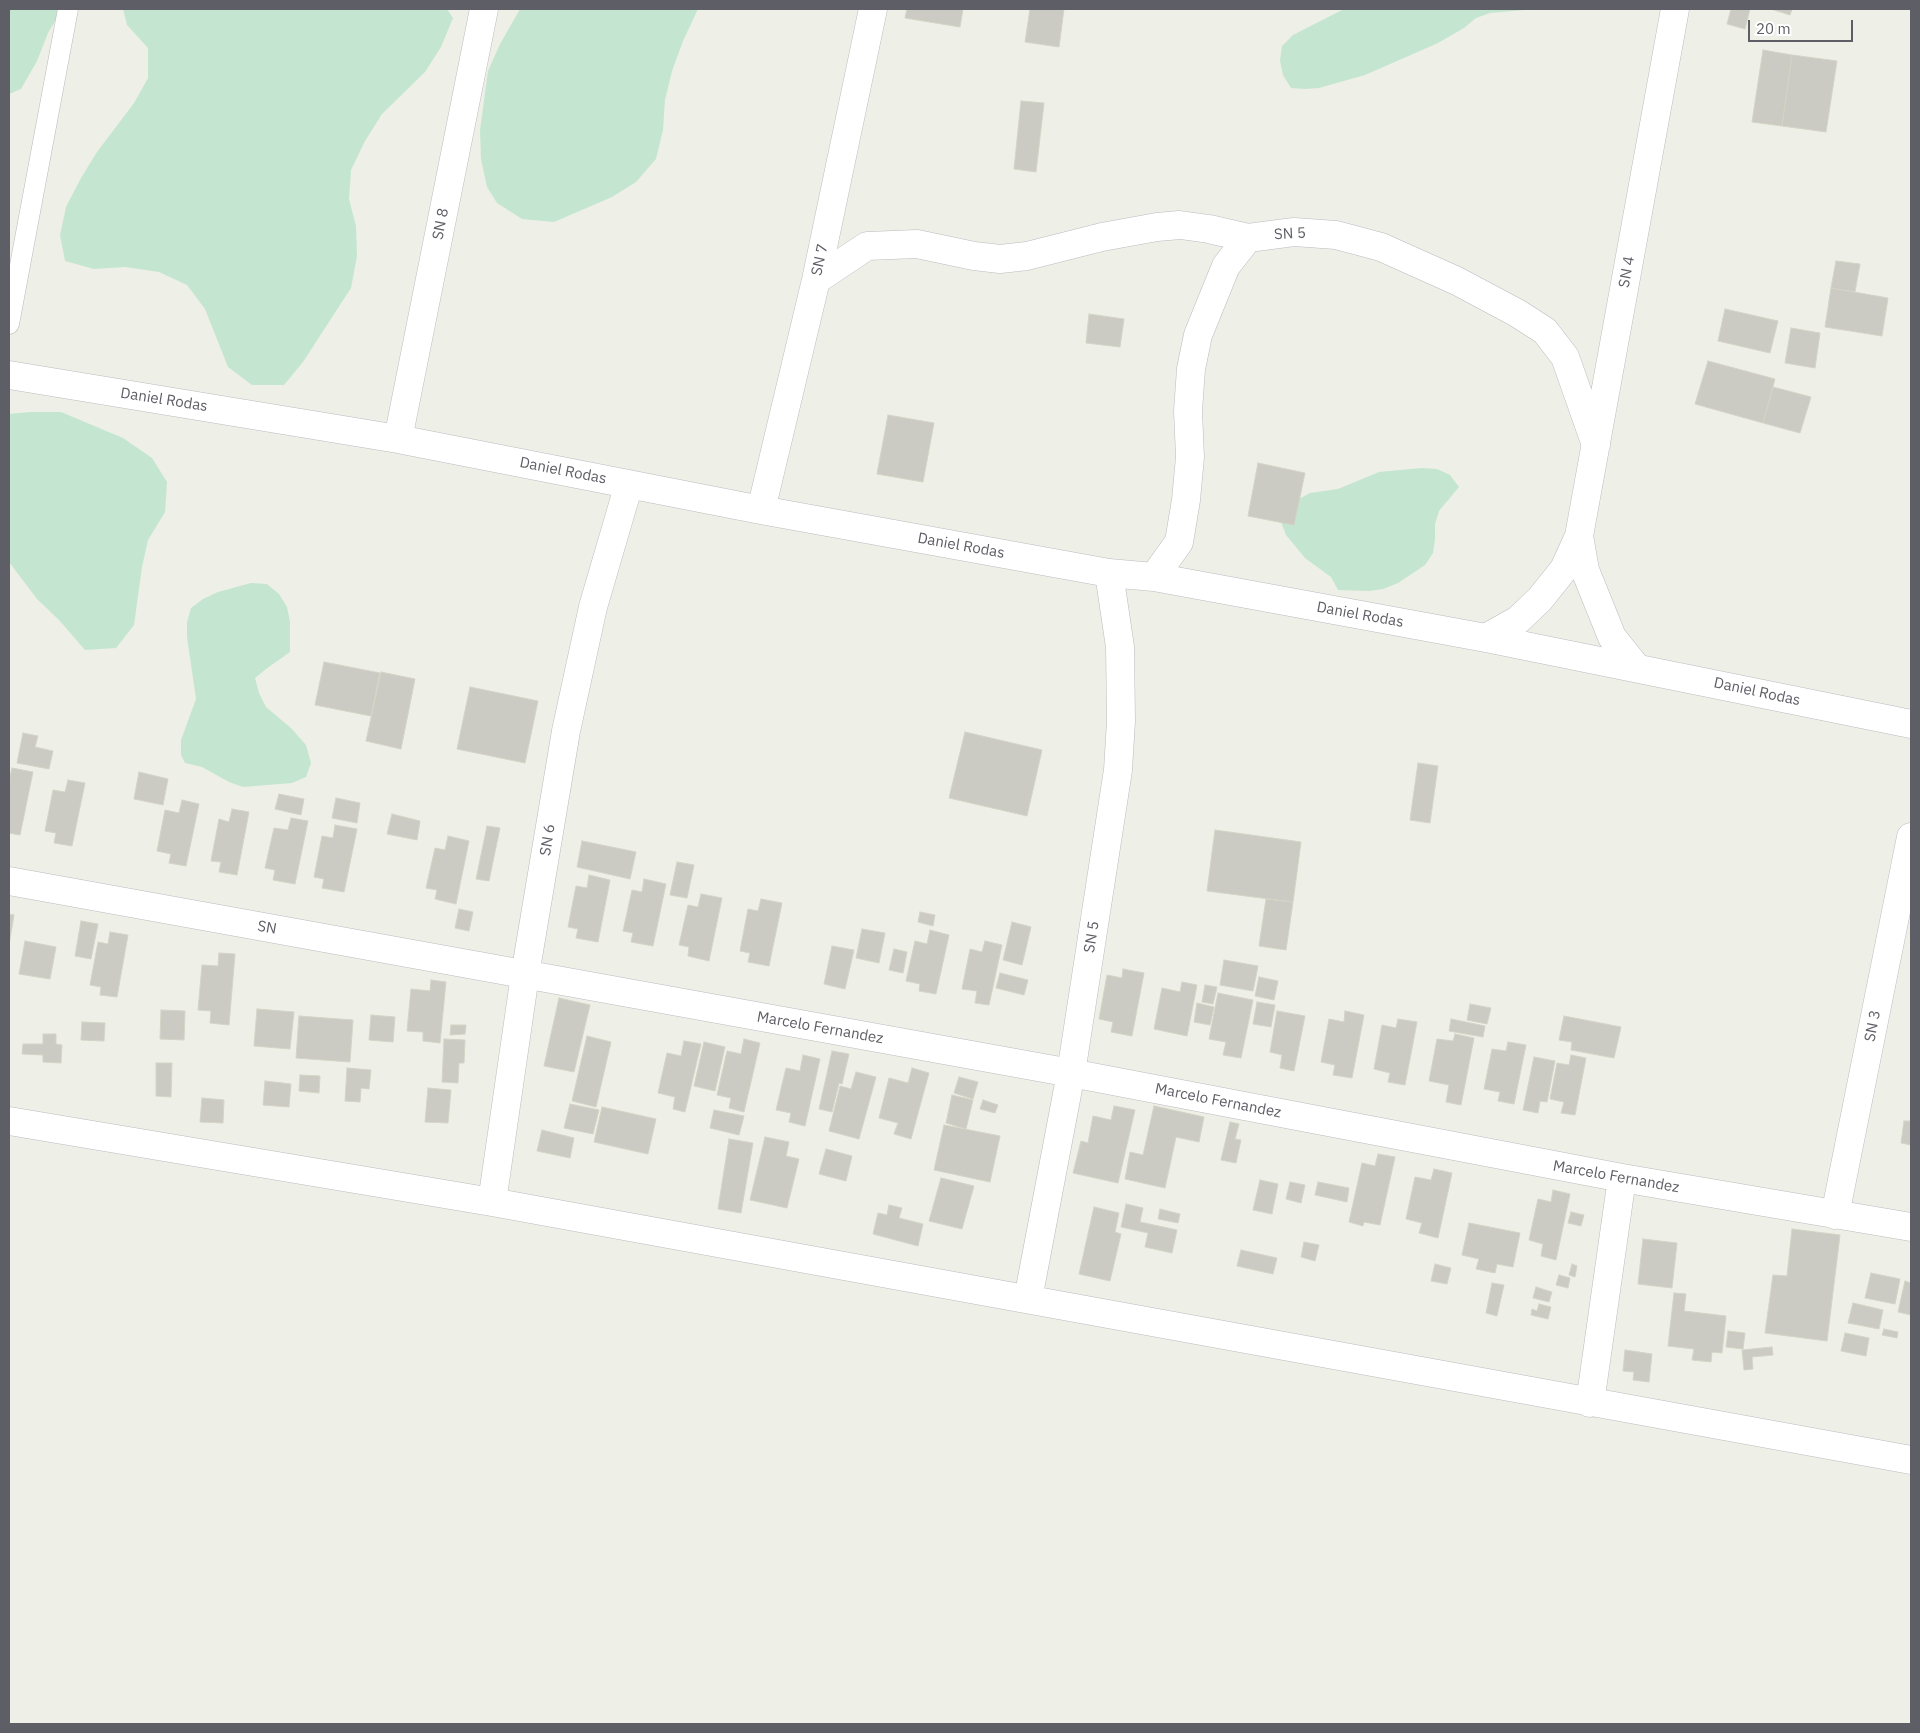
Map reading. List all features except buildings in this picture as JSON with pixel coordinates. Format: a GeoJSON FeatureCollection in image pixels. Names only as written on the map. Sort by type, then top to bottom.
{"type":"FeatureCollection","features":[{"type":"Feature","properties":{"kind":"street","name":"SN 8"},"geometry":{"type":"LineString","coordinates":[[398,439],[484,9]]}},
{"type":"Feature","properties":{"kind":"street","name":"SN 7"},"geometry":{"type":"LineString","coordinates":[[761,510],[816,280],[873,9]]}},
{"type":"Feature","properties":{"kind":"street","name":"SN 4"},"geometry":{"type":"LineString","coordinates":[[1486,638],[1518,620],[1540,599],[1564,569],[1579,536],[1675,9]]}},
{"type":"Feature","properties":{"kind":"street","name":"SN 5"},"geometry":{"type":"LineString","coordinates":[[816,280],[867,246],[917,244],[974,256],[1000,259],[1027,256],[1102,237],[1156,227],[1180,225],[1248,238],[1302,232],[1336,235],[1381,246],[1457,281],[1517,313],[1545,331],[1565,357],[1596,446]]}},
{"type":"Feature","properties":{"kind":"street"},"geometry":{"type":"LineString","coordinates":[[1154,578],[1179,542],[1190,457],[1188,411],[1191,369],[1198,335],[1226,266],[1248,238]]}},
{"type":"Feature","properties":{"kind":"street","name":"Daniel Rodas"},"geometry":{"type":"LineString","coordinates":[[9,375],[398,439],[761,510],[1486,638],[1911,724]]}},
{"type":"Feature","properties":{"kind":"street","name":"SN 6"},"geometry":{"type":"LineString","coordinates":[[492,1202],[525,975],[566,731],[593,607],[629,484]]}},
{"type":"Feature","properties":{"kind":"street","name":"SN 4"},"geometry":{"type":"LineString","coordinates":[[1579,536],[1586,570],[1612,637],[1636,667]]}},
{"type":"Feature","properties":{"kind":"street","name":"SN 5"},"geometry":{"type":"LineString","coordinates":[[1028,1299],[1071,1073],[1118,770],[1121,721],[1120,647],[1109,572]]}},
{"type":"Feature","properties":{"kind":"street","name":"SN 3"},"geometry":{"type":"LineString","coordinates":[[1835,1215],[1911,837]]}},
{"type":"Feature","properties":{"kind":"street","name":"SN"},"geometry":{"type":"LineString","coordinates":[[9,881],[525,975]]}},
{"type":"Feature","properties":{"kind":"street","name":"Marcelo Fernandez"},"geometry":{"type":"LineString","coordinates":[[525,975],[1071,1073],[1622,1178],[1911,1227]]}},
{"type":"Feature","properties":{"kind":"street"},"geometry":{"type":"LineString","coordinates":[[9,1121],[492,1202],[1911,1460]]}},
{"type":"Feature","properties":{"kind":"street"},"geometry":{"type":"LineString","coordinates":[[1590,1403],[1622,1178]]}},
{"type":"Feature","properties":{"kind":"lane"},"geometry":{"type":"LineString","coordinates":[[9,324],[68,9]]}},
{"type":"Feature","properties":{"kind":"green space"},"geometry":{"type":"Polygon","coordinates":[[[9,9],[62,9],[48,33],[37,61],[21,89],[9,94],[9,9]]]}},
{"type":"Feature","properties":{"kind":"green space"},"geometry":{"type":"Polygon","coordinates":[[[123,9],[447,9],[453,18],[441,47],[425,72],[382,114],[365,141],[351,170],[349,199],[356,226],[357,256],[351,288],[303,362],[284,385],[252,385],[228,367],[205,309],[187,285],[159,272],[125,267],[94,269],[65,261],[60,235],[66,207],[97,152],[134,103],[148,78],[148,48],[127,25],[123,9]]]}},
{"type":"Feature","properties":{"kind":"green space"},"geometry":{"type":"Polygon","coordinates":[[[520,9],[698,9],[672,71],[665,100],[663,130],[656,159],[636,182],[612,197],[554,222],[522,219],[497,203],[487,187],[481,159],[480,130],[488,71],[500,44],[520,9]]]}},
{"type":"Feature","properties":{"kind":"green space"},"geometry":{"type":"Polygon","coordinates":[[[1344,9],[1536,9],[1490,13],[1476,18],[1464,28],[1438,43],[1365,75],[1319,88],[1291,88],[1283,75],[1280,61],[1282,46],[1293,35],[1344,9]]]}},
{"type":"Feature","properties":{"kind":"green space"},"geometry":{"type":"Polygon","coordinates":[[[61,412],[123,438],[152,458],[167,482],[165,512],[148,540],[142,567],[134,625],[116,648],[85,650],[59,620],[37,599],[9,562],[9,414],[61,412]]]}},
{"type":"Feature","properties":{"kind":"green space"},"geometry":{"type":"Polygon","coordinates":[[[1422,468],[1437,469],[1450,475],[1459,487],[1439,511],[1435,524],[1433,553],[1425,565],[1398,583],[1383,589],[1369,591],[1338,590],[1331,577],[1305,558],[1286,535],[1281,522],[1297,500],[1310,493],[1338,489],[1379,472],[1422,468]]]}},
{"type":"Feature","properties":{"kind":"green space"},"geometry":{"type":"Polygon","coordinates":[[[251,583],[267,584],[279,594],[287,607],[290,622],[290,652],[255,678],[259,693],[266,707],[292,729],[306,745],[311,763],[306,777],[292,783],[243,787],[229,782],[202,767],[185,763],[181,755],[181,740],[196,699],[187,637],[187,622],[191,608],[203,599],[218,592],[251,583]]]}}]}
